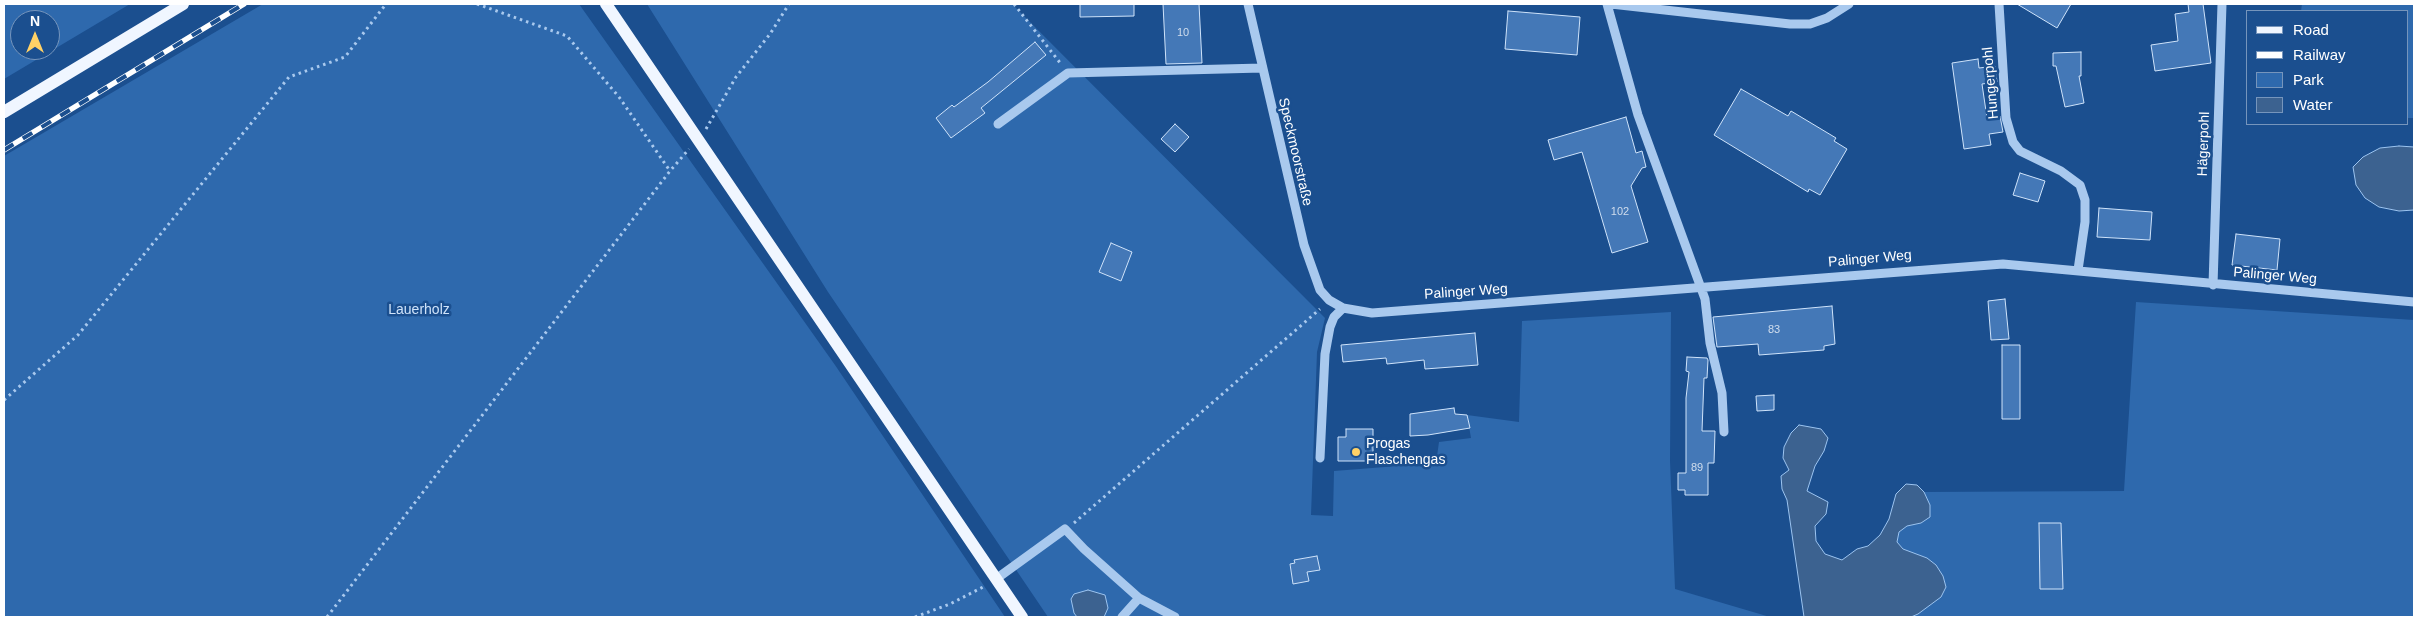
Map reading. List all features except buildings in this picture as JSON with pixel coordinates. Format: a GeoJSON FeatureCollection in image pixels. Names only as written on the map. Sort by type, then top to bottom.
{"type":"FeatureCollection","features":[{"type":"Feature","properties":{"kind":"main road"},"geometry":{"type":"LineString","coordinates":[[4,112],[183,4]]}},
{"type":"Feature","properties":{"kind":"main road"},"geometry":{"type":"LineString","coordinates":[[606,4],[1022,617]]}},
{"type":"Feature","properties":{"kind":"street","name":"Speckmoorstraße"},"geometry":{"type":"LineString","coordinates":[[1248,4],[1304,245],[1320,290],[1329,300]]}},
{"type":"Feature","properties":{"kind":"street"},"geometry":{"type":"LineString","coordinates":[[1724,432],[1722,393],[1710,343],[1705,299],[1699,287],[1638,115],[1609,4],[1790,24],[1810,24],[1827,18],[1849,4]]}},
{"type":"Feature","properties":{"kind":"street","name":"Hungerpohl"},"geometry":{"type":"LineString","coordinates":[[1999,4],[2006,118],[2013,142],[2026,154],[2061,171],[2080,185],[2085,200],[2085,222],[2078,270]]}},
{"type":"Feature","properties":{"kind":"street","name":"Hägerpohl"},"geometry":{"type":"LineString","coordinates":[[2213,285],[2222,4]]}},
{"type":"Feature","properties":{"kind":"street"},"geometry":{"type":"LineString","coordinates":[[998,124],[1068,72],[1262,68]]}},
{"type":"Feature","properties":{"kind":"street","name":"Palinger Weg"},"geometry":{"type":"LineString","coordinates":[[1329,300],[1343,308],[1372,313],[1983,264],[2078,270],[2213,285],[2414,302]]}},
{"type":"Feature","properties":{"kind":"street"},"geometry":{"type":"LineString","coordinates":[[1320,458],[1325,354],[1330,327],[1334,317],[1343,308]]}},
{"type":"Feature","properties":{"kind":"street"},"geometry":{"type":"LineString","coordinates":[[996,579],[1066,529],[1084,549],[1139,598],[1174,617]]}},
{"type":"Feature","properties":{"kind":"street"},"geometry":{"type":"LineString","coordinates":[[1122,617],[1139,598]]}},
{"type":"Feature","properties":{"kind":"path"},"geometry":{"type":"LineString","coordinates":[[4,400],[78,335],[289,77],[344,57],[386,4]]}},
{"type":"Feature","properties":{"kind":"path"},"geometry":{"type":"LineString","coordinates":[[477,4],[567,36],[619,97],[670,171]]}},
{"type":"Feature","properties":{"kind":"path"},"geometry":{"type":"LineString","coordinates":[[327,617],[670,171],[714,118],[736,77],[770,34],[789,4]]}},
{"type":"Feature","properties":{"kind":"path"},"geometry":{"type":"LineString","coordinates":[[1014,4],[1068,72]]}},
{"type":"Feature","properties":{"kind":"path"},"geometry":{"type":"LineString","coordinates":[[1066,529],[1126,480],[1329,300]]}},
{"type":"Feature","properties":{"kind":"path"},"geometry":{"type":"LineString","coordinates":[[915,617],[950,604],[974,592]]}},
{"type":"Feature","properties":{"kind":"green space"},"geometry":{"type":"Polygon","coordinates":[[[4,4],[130,4],[60,46],[60,10],[10,10],[10,60],[36,60],[4,79],[4,4]]]}},
{"type":"Feature","properties":{"kind":"green space","name":"Lauerholz"},"geometry":{"type":"Polygon","coordinates":[[[263,4],[579,4],[835,365],[1005,617],[4,617],[4,156],[263,4]]]}},
{"type":"Feature","properties":{"kind":"green space"},"geometry":{"type":"Polygon","coordinates":[[[647,4],[1012,4],[1325,318],[1317,352],[1311,515],[1333,516],[1334,471],[1436,463],[1439,442],[1471,438],[1467,415],[1519,422],[1522,321],[1671,312],[1670,461],[1675,589],[1770,617],[1048,617],[828,292],[647,4]],[[1317,556],[1295,560],[1295,563],[1290,565],[1293,584],[1309,581],[1307,572],[1320,570],[1317,556]]]}},
{"type":"Feature","properties":{"kind":"green space"},"geometry":{"type":"Polygon","coordinates":[[[2302,4],[2414,4],[2414,118],[2408,118],[2408,10],[2301,10],[2302,4]]]}},
{"type":"Feature","properties":{"kind":"green space"},"geometry":{"type":"Polygon","coordinates":[[[2136,302],[2414,320],[2414,617],[1911,617],[1929,605],[1927,558],[1903,549],[1897,542],[1898,532],[1907,526],[1921,523],[1930,505],[1924,492],[2124,491],[2136,302]]]}},
{"type":"Feature","properties":{"kind":"water"},"geometry":{"type":"Polygon","coordinates":[[[2414,147],[2414,210],[2399,211],[2379,207],[2365,198],[2356,185],[2353,167],[2363,157],[2380,148],[2414,147]]]}},
{"type":"Feature","properties":{"kind":"water"},"geometry":{"type":"Polygon","coordinates":[[[1799,425],[1821,429],[1828,438],[1824,451],[1815,466],[1807,491],[1828,502],[1826,514],[1815,526],[1816,541],[1825,554],[1842,560],[1857,549],[1868,546],[1880,535],[1889,519],[1896,494],[1906,484],[1917,485],[1924,492],[1930,505],[1930,517],[1921,523],[1907,526],[1899,532],[1897,542],[1903,549],[1927,558],[1936,565],[1943,576],[1946,587],[1941,597],[1918,614],[1911,617],[1804,617],[1787,500],[1782,489],[1781,476],[1789,470],[1783,458],[1784,447],[1791,433],[1799,425]]]}},
{"type":"Feature","properties":{"kind":"water"},"geometry":{"type":"Polygon","coordinates":[[[1088,590],[1105,595],[1108,608],[1104,617],[1077,617],[1074,613],[1071,599],[1074,594],[1088,590]]]}},
{"type":"Feature","properties":{"kind":"railway"},"geometry":{"type":"LineString","coordinates":[[4,150],[244,4]]}},
{"type":"Feature","properties":{"kind":"place","name":"Progas Flaschengas"},"geometry":{"type":"Point","coordinates":[1356,452]}}]}
